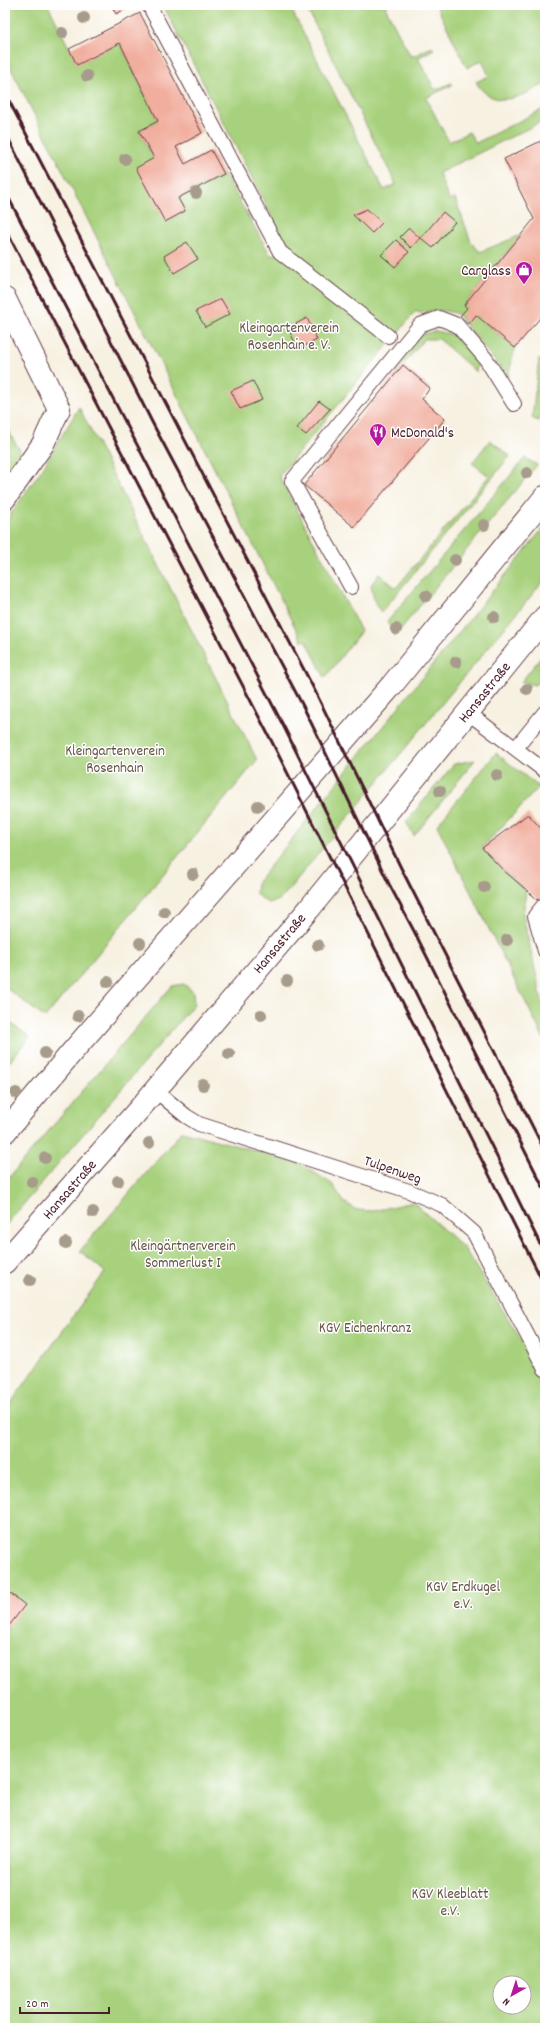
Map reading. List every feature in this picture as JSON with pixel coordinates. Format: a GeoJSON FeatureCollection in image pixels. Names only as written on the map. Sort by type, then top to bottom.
{"type":"FeatureCollection","features":[{"type":"Feature","properties":{"kind":"main road"},"geometry":{"type":"LineString","coordinates":[[5,299],[59,409],[43,444],[5,498]]}},
{"type":"Feature","properties":{"kind":"main road"},"geometry":{"type":"LineString","coordinates":[[5,1132],[72,1052],[392,685],[545,497]]}},
{"type":"Feature","properties":{"kind":"main road","name":"Hansastraße"},"geometry":{"type":"LineString","coordinates":[[5,1262],[155,1090],[309,909],[545,617]]}},
{"type":"Feature","properties":{"kind":"lane"},"geometry":{"type":"LineString","coordinates":[[149,5],[280,252],[388,336]]}},
{"type":"Feature","properties":{"kind":"lane"},"geometry":{"type":"LineString","coordinates":[[351,587],[292,481],[420,324],[439,318],[457,326],[486,358],[514,404]]}},
{"type":"Feature","properties":{"kind":"lane"},"geometry":{"type":"LineString","coordinates":[[467,712],[545,771]]}},
{"type":"Feature","properties":{"kind":"lane"},"geometry":{"type":"LineString","coordinates":[[516,748],[545,712]]}},
{"type":"Feature","properties":{"kind":"lane"},"geometry":{"type":"LineString","coordinates":[[544,905],[536,916],[545,951]]}},
{"type":"Feature","properties":{"kind":"lane","name":"Tulpenweg"},"geometry":{"type":"LineString","coordinates":[[155,1090],[186,1116],[199,1124],[409,1191],[442,1205],[474,1233],[545,1369]]}},
{"type":"Feature","properties":{"kind":"green space","name":"Kleingartenverein Rosenhain e. V."},"geometry":{"type":"Polygon","coordinates":[[[5,5],[48,5],[77,64],[120,43],[158,121],[139,131],[154,158],[165,222],[185,211],[178,198],[224,174],[271,256],[288,248],[163,5],[289,5],[384,190],[396,184],[305,5],[389,5],[385,7],[411,57],[432,47],[434,49],[418,58],[435,90],[451,83],[452,85],[426,98],[449,142],[469,132],[476,143],[545,108],[545,120],[439,173],[449,200],[455,198],[471,242],[480,252],[521,235],[464,305],[515,348],[508,377],[457,314],[443,311],[419,313],[416,311],[279,476],[361,631],[325,678],[306,640],[302,641],[5,57],[5,5]]]}},
{"type":"Feature","properties":{"kind":"green space"},"geometry":{"type":"Polygon","coordinates":[[[436,5],[545,5],[545,84],[518,97],[500,99],[491,97],[483,91],[476,82],[489,76],[482,60],[467,68],[436,5]]]}},
{"type":"Feature","properties":{"kind":"green space"},"geometry":{"type":"Polygon","coordinates":[[[435,331],[451,334],[478,358],[476,372],[439,339],[424,339],[396,374],[392,371],[421,335],[435,331]]]}},
{"type":"Feature","properties":{"kind":"green space"},"geometry":{"type":"Polygon","coordinates":[[[539,359],[545,364],[545,413],[538,421],[532,418],[539,359]]]}},
{"type":"Feature","properties":{"kind":"green space","name":"Kleingartenverein Rosenhain"},"geometry":{"type":"Polygon","coordinates":[[[79,407],[257,760],[45,1018],[5,987],[5,522],[41,471],[79,407]]]}},
{"type":"Feature","properties":{"kind":"green space"},"geometry":{"type":"Polygon","coordinates":[[[5,426],[21,452],[5,474],[5,426]]]}},
{"type":"Feature","properties":{"kind":"green space"},"geometry":{"type":"Polygon","coordinates":[[[490,440],[510,456],[381,613],[374,600],[371,585],[379,574],[396,588],[489,476],[472,463],[490,440]]]}},
{"type":"Feature","properties":{"kind":"green space"},"geometry":{"type":"Polygon","coordinates":[[[525,458],[537,465],[395,636],[387,622],[525,458]]]}},
{"type":"Feature","properties":{"kind":"green space"},"geometry":{"type":"Polygon","coordinates":[[[545,526],[545,579],[280,900],[268,903],[256,894],[257,882],[545,526]]]}},
{"type":"Feature","properties":{"kind":"green space"},"geometry":{"type":"Polygon","coordinates":[[[545,652],[545,673],[535,685],[521,682],[545,652]]]}},
{"type":"Feature","properties":{"kind":"green space"},"geometry":{"type":"Polygon","coordinates":[[[496,753],[539,787],[482,848],[526,891],[523,915],[545,1015],[545,1041],[437,825],[496,753]]]}},
{"type":"Feature","properties":{"kind":"green space"},"geometry":{"type":"Polygon","coordinates":[[[475,760],[414,836],[406,822],[454,764],[475,760]]]}},
{"type":"Feature","properties":{"kind":"green space"},"geometry":{"type":"Polygon","coordinates":[[[184,984],[193,992],[194,1004],[5,1226],[5,1182],[172,986],[184,984]]]}},
{"type":"Feature","properties":{"kind":"green space"},"geometry":{"type":"Polygon","coordinates":[[[5,1019],[30,1037],[5,1067],[5,1019]]]}},
{"type":"Feature","properties":{"kind":"green space"},"geometry":{"type":"Polygon","coordinates":[[[182,1131],[298,1162],[332,1184],[344,1202],[357,1210],[373,1211],[413,1202],[464,1248],[535,1362],[545,1386],[545,2028],[5,2028],[5,1632],[8,1628],[5,1631],[5,1411],[105,1272],[80,1251],[182,1131]]]}},
{"type":"Feature","properties":{"kind":"building"},"geometry":{"type":"Polygon","coordinates":[[[111,5],[133,5],[116,14],[111,5]]]}},
{"type":"Feature","properties":{"kind":"building"},"geometry":{"type":"Polygon","coordinates":[[[140,13],[202,133],[176,147],[185,164],[211,150],[224,174],[178,198],[185,211],[165,222],[136,168],[154,158],[139,131],[158,121],[120,43],[77,65],[69,49],[140,13]]]}},
{"type":"Feature","properties":{"kind":"building"},"geometry":{"type":"Polygon","coordinates":[[[545,139],[545,312],[515,348],[476,315],[469,324],[460,316],[467,308],[464,305],[534,219],[504,159],[545,139]]]}},
{"type":"Feature","properties":{"kind":"building"},"geometry":{"type":"Polygon","coordinates":[[[367,209],[382,223],[372,233],[353,215],[367,209]]]}},
{"type":"Feature","properties":{"kind":"building"},"geometry":{"type":"Polygon","coordinates":[[[443,212],[455,222],[433,248],[421,238],[443,212]]]}},
{"type":"Feature","properties":{"kind":"building"},"geometry":{"type":"Polygon","coordinates":[[[409,228],[420,238],[411,248],[400,237],[409,228]]]}},
{"type":"Feature","properties":{"kind":"building"},"geometry":{"type":"Polygon","coordinates":[[[396,240],[409,252],[395,267],[381,255],[396,240]]]}},
{"type":"Feature","properties":{"kind":"building"},"geometry":{"type":"Polygon","coordinates":[[[187,242],[198,259],[174,273],[164,256],[187,242]]]}},
{"type":"Feature","properties":{"kind":"building"},"geometry":{"type":"Polygon","coordinates":[[[221,299],[230,314],[205,327],[196,311],[221,299]]]}},
{"type":"Feature","properties":{"kind":"building"},"geometry":{"type":"Polygon","coordinates":[[[307,318],[317,340],[298,349],[288,328],[307,318]]]}},
{"type":"Feature","properties":{"kind":"building","name":"McDonald's"},"geometry":{"type":"Polygon","coordinates":[[[403,365],[430,388],[422,399],[445,419],[354,527],[304,485],[403,365]]]}},
{"type":"Feature","properties":{"kind":"building"},"geometry":{"type":"Polygon","coordinates":[[[253,381],[262,400],[240,409],[231,391],[253,381]]]}},
{"type":"Feature","properties":{"kind":"building"},"geometry":{"type":"Polygon","coordinates":[[[319,401],[330,409],[306,435],[297,428],[319,401]]]}},
{"type":"Feature","properties":{"kind":"building"},"geometry":{"type":"Polygon","coordinates":[[[528,814],[545,833],[545,906],[502,869],[482,848],[528,814]]]}},
{"type":"Feature","properties":{"kind":"building"},"geometry":{"type":"Polygon","coordinates":[[[5,1589],[25,1605],[5,1631],[5,1589]]]}},
{"type":"Feature","properties":{"kind":"railway"},"geometry":{"type":"LineString","coordinates":[[5,93],[315,691],[402,870],[545,1151]]}},
{"type":"Feature","properties":{"kind":"railway"},"geometry":{"type":"LineString","coordinates":[[5,132],[153,424],[303,706],[389,884],[545,1191]]}},
{"type":"Feature","properties":{"kind":"railway"},"geometry":{"type":"LineString","coordinates":[[5,191],[284,727],[545,1254]]}},
{"type":"Feature","properties":{"kind":"railway"},"geometry":{"type":"LineString","coordinates":[[5,228],[272,742],[545,1286]]}},
{"type":"Feature","properties":{"kind":"place","name":"Carglass"},"geometry":{"type":"Point","coordinates":[524,285]}},
{"type":"Feature","properties":{"kind":"place","name":"McDonald's"},"geometry":{"type":"Point","coordinates":[378,447]}},
{"type":"Feature","properties":{"kind":"park label","name":"Kleingärtnerverein Sommerlust I"},"geometry":{"type":"Point","coordinates":[183,1254]}},
{"type":"Feature","properties":{"kind":"park label","name":"KGV Eichenkranz"},"geometry":{"type":"Point","coordinates":[365,1327]}},
{"type":"Feature","properties":{"kind":"park label","name":"KGV Erdkugel e.V."},"geometry":{"type":"Point","coordinates":[463,1594]}},
{"type":"Feature","properties":{"kind":"park label","name":"KGV Kleeblatt e.V."},"geometry":{"type":"Point","coordinates":[450,1902]}}]}
